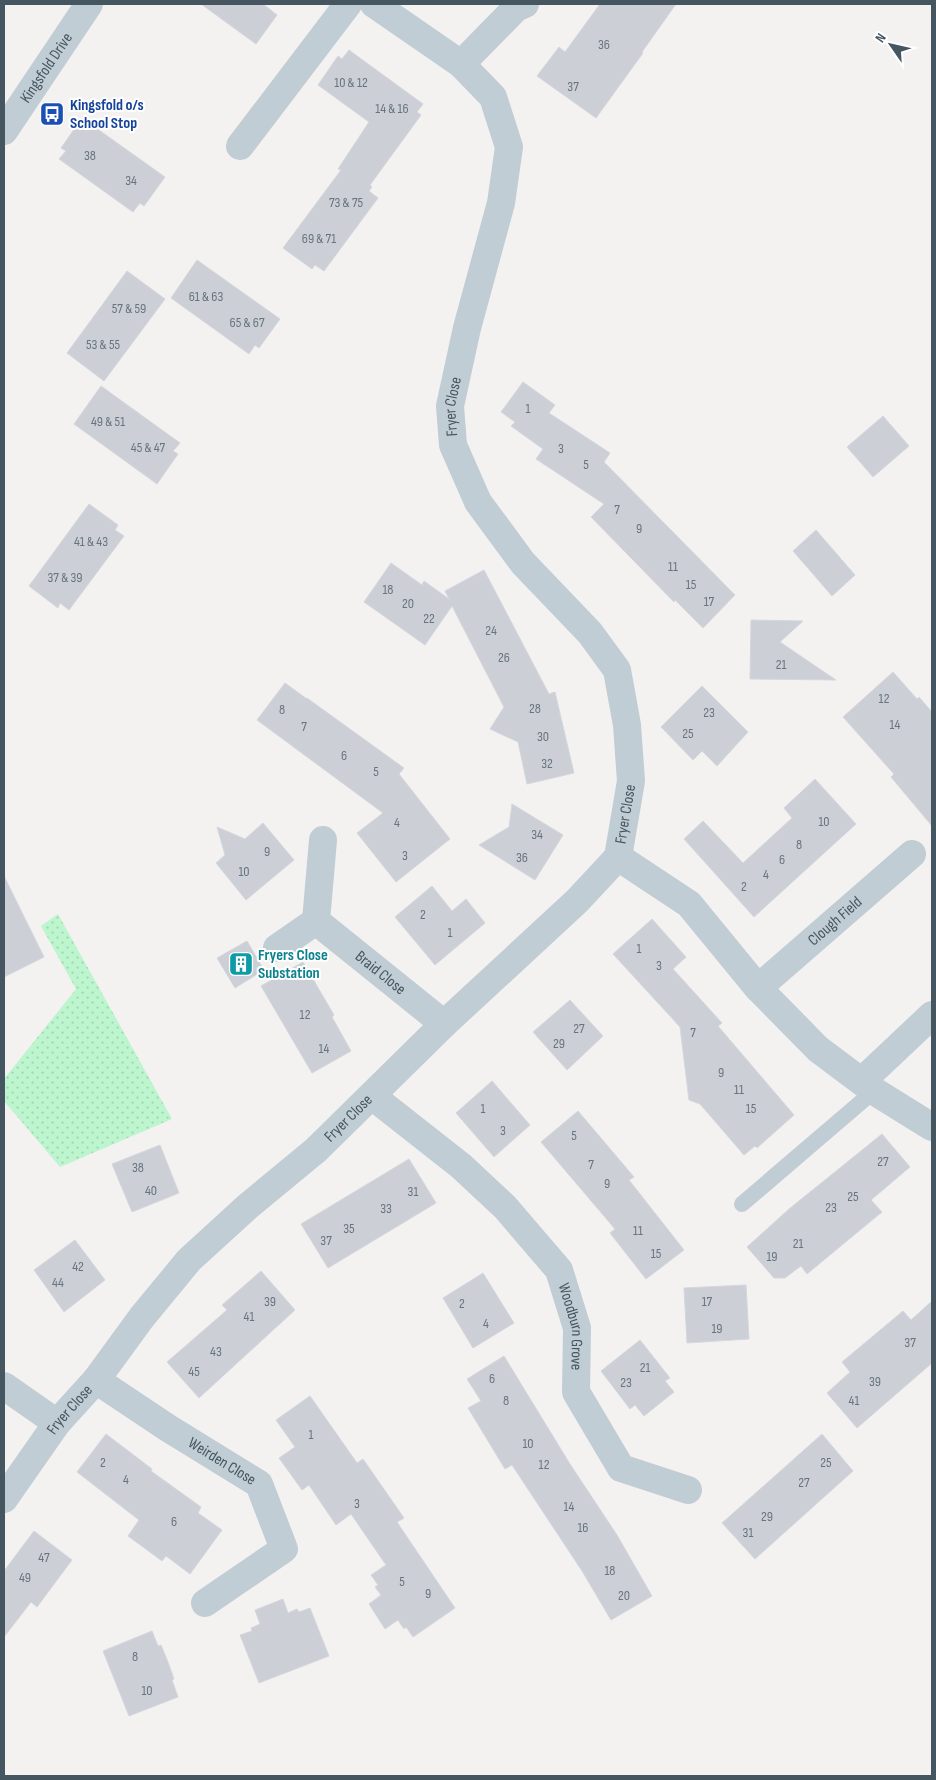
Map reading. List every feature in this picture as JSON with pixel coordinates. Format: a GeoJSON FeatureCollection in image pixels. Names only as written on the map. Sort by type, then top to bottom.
{"type":"FeatureCollection","features":[{"type":"Feature","properties":{"kind":"street","name":"Kingsfold Drive"},"geometry":{"type":"LineString","coordinates":[[4,131],[89,4]]}},
{"type":"Feature","properties":{"kind":"street"},"geometry":{"type":"LineString","coordinates":[[240,146],[348,4]]}},
{"type":"Feature","properties":{"kind":"street","name":"Fryer Close"},"geometry":{"type":"LineString","coordinates":[[4,1499],[57,1423],[96,1380],[142,1317],[189,1260],[247,1207],[316,1150],[444,1024],[577,901],[618,858],[631,781],[628,725],[617,670],[590,633],[523,563],[478,502],[453,445],[450,406],[467,328],[501,203],[509,147],[493,97],[461,64],[374,4]]}},
{"type":"Feature","properties":{"kind":"street"},"geometry":{"type":"LineString","coordinates":[[461,64],[516,8],[524,4]]}},
{"type":"Feature","properties":{"kind":"street"},"geometry":{"type":"LineString","coordinates":[[276,948],[316,922],[323,840]]}},
{"type":"Feature","properties":{"kind":"street","name":"Clough Field"},"geometry":{"type":"LineString","coordinates":[[758,988],[912,854]]}},
{"type":"Feature","properties":{"kind":"street"},"geometry":{"type":"LineString","coordinates":[[618,858],[689,904],[758,988],[818,1049],[868,1086],[932,1127]]}},
{"type":"Feature","properties":{"kind":"street","name":"Braid Close"},"geometry":{"type":"LineString","coordinates":[[316,922],[444,1024]]}},
{"type":"Feature","properties":{"kind":"street"},"geometry":{"type":"LineString","coordinates":[[868,1086],[932,1015]]}},
{"type":"Feature","properties":{"kind":"street","name":"Woodburn Grove"},"geometry":{"type":"LineString","coordinates":[[372,1096],[461,1166],[504,1208],[559,1270],[577,1328],[576,1392],[621,1468],[688,1490]]}},
{"type":"Feature","properties":{"kind":"street","name":"Weirden Close"},"geometry":{"type":"LineString","coordinates":[[96,1380],[168,1428],[259,1484],[284,1549],[205,1604]]}},
{"type":"Feature","properties":{"kind":"street"},"geometry":{"type":"LineString","coordinates":[[4,1386],[57,1423]]}},
{"type":"Feature","properties":{"kind":"lane"},"geometry":{"type":"LineString","coordinates":[[742,1204],[868,1086]]}},
{"type":"Feature","properties":{"kind":"green space"},"geometry":{"type":"Polygon","coordinates":[[[58,914],[172,1119],[60,1167],[4,1101],[4,1079],[76,989],[41,926],[58,914]]]}},
{"type":"Feature","properties":{"kind":"building"},"geometry":{"type":"Polygon","coordinates":[[[201,4],[263,4],[277,15],[256,44],[201,4]]]}},
{"type":"Feature","properties":{"kind":"building"},"geometry":{"type":"Polygon","coordinates":[[[600,4],[676,4],[596,118],[537,76],[559,47],[565,52],[600,4]]]}},
{"type":"Feature","properties":{"kind":"building"},"geometry":{"type":"Polygon","coordinates":[[[349,50],[423,104],[417,112],[421,115],[370,185],[372,187],[369,191],[378,198],[324,271],[315,265],[312,269],[283,248],[341,170],[338,169],[369,122],[318,85],[338,56],[342,59],[349,50]]]}},
{"type":"Feature","properties":{"kind":"building"},"geometry":{"type":"Polygon","coordinates":[[[82,118],[165,177],[144,206],[140,203],[133,212],[59,159],[66,151],[61,148],[82,118]]]}},
{"type":"Feature","properties":{"kind":"building"},"geometry":{"type":"Polygon","coordinates":[[[197,260],[280,319],[259,348],[255,345],[249,354],[171,298],[197,260]]]}},
{"type":"Feature","properties":{"kind":"building"},"geometry":{"type":"Polygon","coordinates":[[[127,271],[165,299],[104,381],[67,353],[127,271]]]}},
{"type":"Feature","properties":{"kind":"building"},"geometry":{"type":"Polygon","coordinates":[[[523,382],[555,405],[549,413],[610,453],[604,462],[735,595],[703,628],[675,600],[674,602],[591,517],[604,504],[536,459],[543,449],[511,426],[515,422],[501,412],[523,382]]]}},
{"type":"Feature","properties":{"kind":"building"},"geometry":{"type":"Polygon","coordinates":[[[101,386],[180,443],[173,451],[178,454],[157,484],[74,424],[101,386]]]}},
{"type":"Feature","properties":{"kind":"building"},"geometry":{"type":"Polygon","coordinates":[[[883,416],[909,446],[873,477],[847,447],[883,416]]]}},
{"type":"Feature","properties":{"kind":"building"},"geometry":{"type":"Polygon","coordinates":[[[89,504],[118,525],[115,530],[124,536],[69,610],[60,603],[58,608],[29,586],[89,504]]]}},
{"type":"Feature","properties":{"kind":"building"},"geometry":{"type":"Polygon","coordinates":[[[816,530],[855,575],[832,596],[793,551],[816,530]]]}},
{"type":"Feature","properties":{"kind":"building"},"geometry":{"type":"Polygon","coordinates":[[[391,563],[422,585],[424,581],[449,599],[445,591],[484,570],[549,694],[555,692],[574,773],[527,784],[518,742],[490,729],[504,707],[452,606],[425,645],[364,602],[391,563]]]}},
{"type":"Feature","properties":{"kind":"building"},"geometry":{"type":"Polygon","coordinates":[[[751,620],[803,621],[780,642],[836,680],[750,679],[751,620]]]}},
{"type":"Feature","properties":{"kind":"building"},"geometry":{"type":"Polygon","coordinates":[[[893,672],[917,699],[919,697],[932,712],[932,826],[891,777],[894,774],[843,717],[893,672]]]}},
{"type":"Feature","properties":{"kind":"building"},"geometry":{"type":"Polygon","coordinates":[[[285,683],[404,768],[399,774],[450,839],[396,882],[357,833],[383,813],[257,720],[285,683]]]}},
{"type":"Feature","properties":{"kind":"building"},"geometry":{"type":"Polygon","coordinates":[[[702,686],[748,732],[717,766],[702,751],[693,760],[661,727],[702,686]]]}},
{"type":"Feature","properties":{"kind":"building"},"geometry":{"type":"Polygon","coordinates":[[[815,779],[856,824],[754,917],[684,839],[703,821],[743,863],[792,818],[784,808],[815,779]]]}},
{"type":"Feature","properties":{"kind":"building"},"geometry":{"type":"Polygon","coordinates":[[[512,804],[563,835],[535,880],[479,845],[509,827],[512,804]]]}},
{"type":"Feature","properties":{"kind":"building"},"geometry":{"type":"Polygon","coordinates":[[[263,823],[294,860],[246,900],[216,863],[225,855],[217,827],[245,839],[263,823]]]}},
{"type":"Feature","properties":{"kind":"building"},"geometry":{"type":"Polygon","coordinates":[[[4,876],[44,957],[4,977],[4,876]]]}},
{"type":"Feature","properties":{"kind":"building"},"geometry":{"type":"Polygon","coordinates":[[[432,886],[452,911],[466,899],[485,923],[435,965],[395,917],[432,886]]]}},
{"type":"Feature","properties":{"kind":"building"},"geometry":{"type":"Polygon","coordinates":[[[652,919],[686,957],[673,969],[722,1023],[718,1026],[794,1115],[757,1148],[755,1146],[744,1155],[700,1104],[689,1100],[680,1027],[613,954],[652,919]]]}},
{"type":"Feature","properties":{"kind":"building","name":"Fryers Close Substation"},"geometry":{"type":"Polygon","coordinates":[[[247,941],[264,970],[235,988],[217,958],[247,941]]]}},
{"type":"Feature","properties":{"kind":"building"},"geometry":{"type":"Polygon","coordinates":[[[303,962],[334,1015],[332,1017],[351,1051],[312,1073],[261,986],[303,962]]]}},
{"type":"Feature","properties":{"kind":"building"},"geometry":{"type":"Polygon","coordinates":[[[570,1000],[603,1036],[567,1070],[533,1032],[570,1000]]]}},
{"type":"Feature","properties":{"kind":"building"},"geometry":{"type":"Polygon","coordinates":[[[492,1081],[530,1125],[494,1157],[456,1113],[492,1081]]]}},
{"type":"Feature","properties":{"kind":"building"},"geometry":{"type":"Polygon","coordinates":[[[578,1111],[634,1177],[629,1180],[684,1250],[646,1279],[610,1233],[615,1229],[541,1142],[578,1111]]]}},
{"type":"Feature","properties":{"kind":"building"},"geometry":{"type":"Polygon","coordinates":[[[882,1134],[910,1167],[871,1200],[882,1212],[807,1274],[801,1266],[785,1278],[774,1278],[747,1247],[789,1209],[882,1134]]]}},
{"type":"Feature","properties":{"kind":"building"},"geometry":{"type":"Polygon","coordinates":[[[160,1145],[179,1193],[132,1212],[112,1164],[160,1145]]]}},
{"type":"Feature","properties":{"kind":"building"},"geometry":{"type":"Polygon","coordinates":[[[409,1159],[436,1203],[328,1268],[301,1224],[409,1159]]]}},
{"type":"Feature","properties":{"kind":"building"},"geometry":{"type":"Polygon","coordinates":[[[75,1240],[105,1280],[64,1312],[34,1270],[75,1240]]]}},
{"type":"Feature","properties":{"kind":"building"},"geometry":{"type":"Polygon","coordinates":[[[261,1271],[295,1310],[199,1398],[167,1362],[227,1310],[222,1305],[261,1271]]]}},
{"type":"Feature","properties":{"kind":"building"},"geometry":{"type":"Polygon","coordinates":[[[483,1273],[514,1323],[473,1348],[443,1298],[483,1273]]]}},
{"type":"Feature","properties":{"kind":"building"},"geometry":{"type":"Polygon","coordinates":[[[746,1285],[749,1339],[687,1343],[684,1288],[746,1285]]]}},
{"type":"Feature","properties":{"kind":"building"},"geometry":{"type":"Polygon","coordinates":[[[932,1301],[932,1363],[857,1428],[827,1393],[850,1372],[842,1362],[903,1311],[911,1320],[932,1301]]]}},
{"type":"Feature","properties":{"kind":"building"},"geometry":{"type":"Polygon","coordinates":[[[640,1340],[670,1378],[665,1381],[674,1392],[644,1416],[635,1405],[630,1409],[601,1371],[640,1340]]]}},
{"type":"Feature","properties":{"kind":"building"},"geometry":{"type":"Polygon","coordinates":[[[504,1356],[570,1464],[617,1535],[652,1596],[611,1620],[582,1571],[512,1465],[505,1469],[468,1408],[481,1401],[467,1379],[504,1356]]]}},
{"type":"Feature","properties":{"kind":"building"},"geometry":{"type":"Polygon","coordinates":[[[310,1396],[357,1463],[363,1459],[404,1518],[397,1522],[455,1608],[413,1637],[398,1620],[385,1629],[369,1604],[381,1595],[375,1587],[378,1585],[371,1575],[386,1565],[351,1514],[336,1525],[309,1485],[302,1490],[279,1458],[295,1447],[276,1420],[310,1396]]]}},
{"type":"Feature","properties":{"kind":"building"},"geometry":{"type":"Polygon","coordinates":[[[106,1434],[152,1469],[151,1471],[201,1507],[198,1513],[222,1530],[190,1574],[166,1556],[162,1561],[128,1536],[139,1520],[77,1472],[106,1434]]]}},
{"type":"Feature","properties":{"kind":"building"},"geometry":{"type":"Polygon","coordinates":[[[822,1434],[853,1471],[755,1559],[722,1523],[822,1434]]]}},
{"type":"Feature","properties":{"kind":"building"},"geometry":{"type":"Polygon","coordinates":[[[34,1531],[72,1560],[37,1607],[31,1602],[4,1637],[4,1571],[34,1531]]]}},
{"type":"Feature","properties":{"kind":"building"},"geometry":{"type":"Polygon","coordinates":[[[283,1599],[288,1613],[297,1609],[299,1612],[310,1608],[329,1656],[259,1683],[240,1635],[252,1631],[251,1628],[260,1624],[255,1610],[283,1599]]]}},
{"type":"Feature","properties":{"kind":"building"},"geometry":{"type":"Polygon","coordinates":[[[152,1631],[158,1646],[161,1645],[168,1662],[178,1697],[129,1716],[103,1651],[152,1631]]]}},
{"type":"Feature","properties":{"kind":"place","name":"Kingsfold o/s School Stop"},"geometry":{"type":"Point","coordinates":[52,114]}},
{"type":"Feature","properties":{"kind":"place","name":"Fryers Close Substation"},"geometry":{"type":"Point","coordinates":[241,964]}}]}
